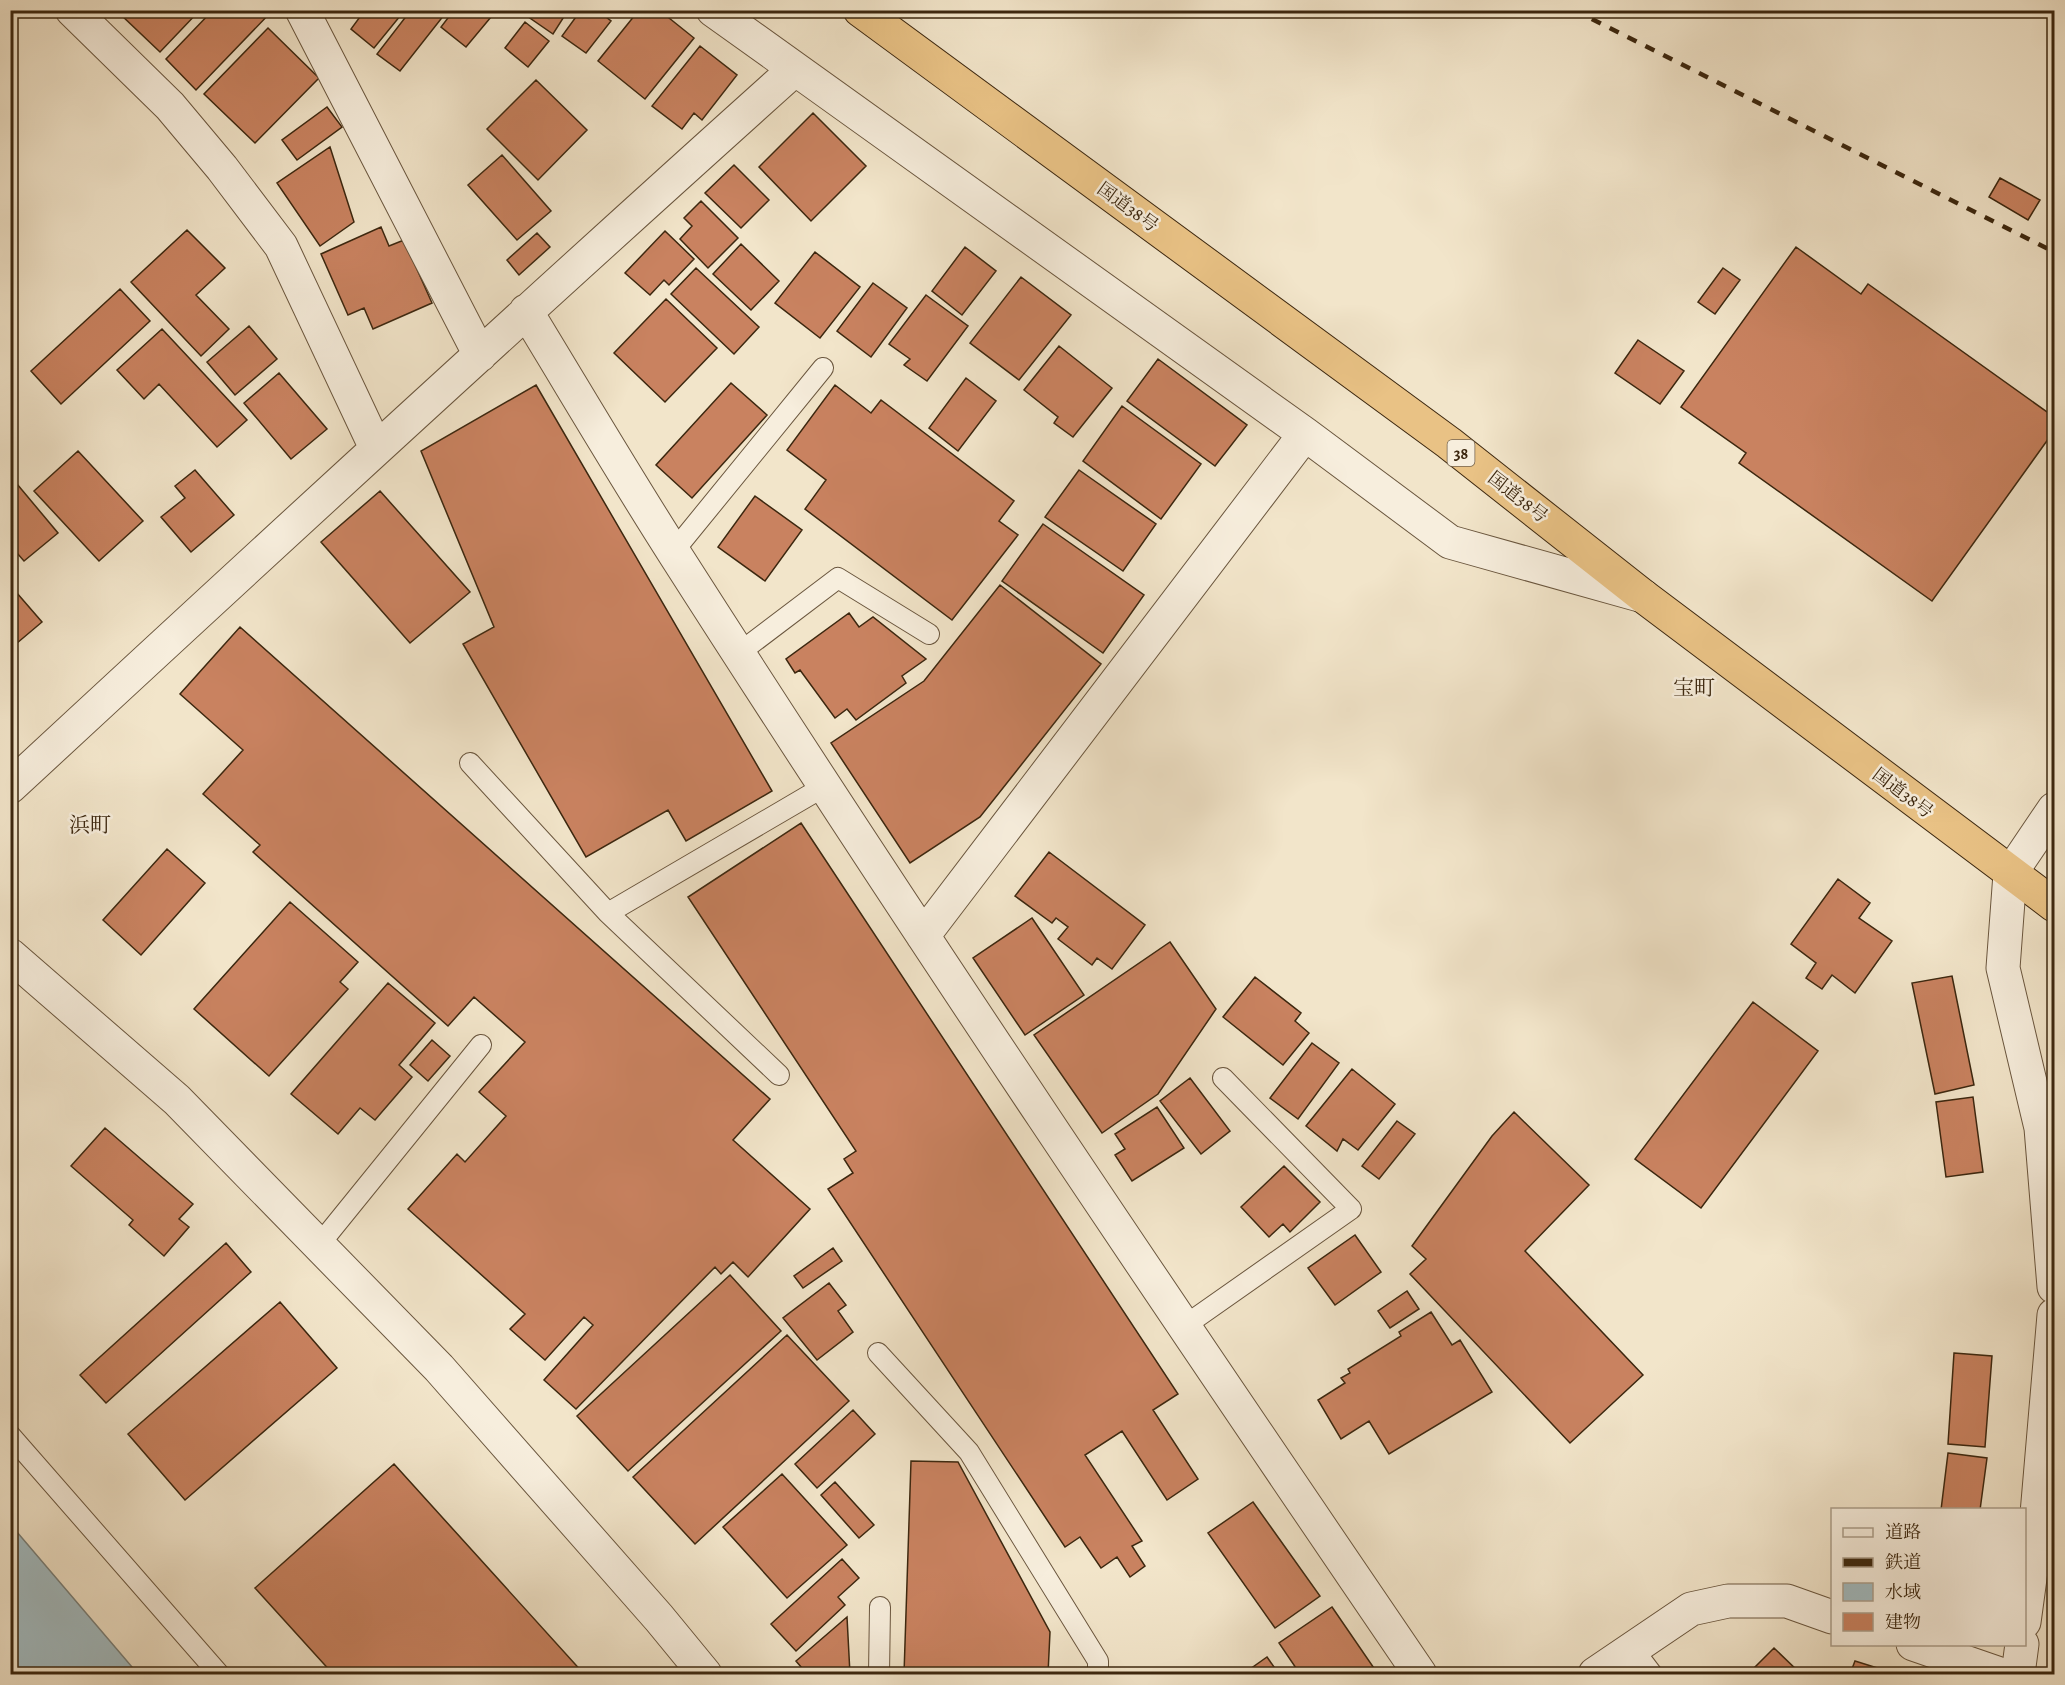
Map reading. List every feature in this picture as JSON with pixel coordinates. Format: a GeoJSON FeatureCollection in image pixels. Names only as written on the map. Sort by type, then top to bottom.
{"type":"FeatureCollection","features":[{"type":"Feature","properties":{"kind":"highway","name":"国道38号"},"geometry":{"type":"LineString","coordinates":[[860,10],[1449,443],[1643,596],[2055,906]]}},
{"type":"Feature","properties":{"kind":"street"},"geometry":{"type":"LineString","coordinates":[[72,10],[170,106],[222,168],[281,246],[376,448]]}},
{"type":"Feature","properties":{"kind":"street"},"geometry":{"type":"LineString","coordinates":[[302,10],[480,355]]}},
{"type":"Feature","properties":{"kind":"street"},"geometry":{"type":"LineString","coordinates":[[712,10],[1305,434],[1450,542],[1643,596]]}},
{"type":"Feature","properties":{"kind":"street"},"geometry":{"type":"LineString","coordinates":[[10,787],[376,448],[795,69]]}},
{"type":"Feature","properties":{"kind":"street"},"geometry":{"type":"LineString","coordinates":[[526,311],[673,552],[923,936],[1183,1327],[1420,1674]]}},
{"type":"Feature","properties":{"kind":"street"},"geometry":{"type":"LineString","coordinates":[[923,936],[1305,434]]}},
{"type":"Feature","properties":{"kind":"street"},"geometry":{"type":"LineString","coordinates":[[2055,809],[2010,874],[2003,968],[2041,1128],[2055,1287]]}},
{"type":"Feature","properties":{"kind":"street"},"geometry":{"type":"LineString","coordinates":[[10,955],[177,1100],[439,1368],[651,1609],[705,1674]]}},
{"type":"Feature","properties":{"kind":"street"},"geometry":{"type":"LineString","coordinates":[[2026,1614],[2055,1315]]}},
{"type":"Feature","properties":{"kind":"street"},"geometry":{"type":"LineString","coordinates":[[1595,1674],[1642,1662],[1691,1609],[1728,1601],[1786,1601],[1831,1616]]}},
{"type":"Feature","properties":{"kind":"street"},"geometry":{"type":"LineString","coordinates":[[1919,1646],[2000,1674]]}},
{"type":"Feature","properties":{"kind":"street"},"geometry":{"type":"LineString","coordinates":[[2018,1674],[2022,1646]]}},
{"type":"Feature","properties":{"kind":"lane"},"geometry":{"type":"LineString","coordinates":[[673,552],[823,368]]}},
{"type":"Feature","properties":{"kind":"lane"},"geometry":{"type":"LineString","coordinates":[[739,652],[837,578],[929,634]]}},
{"type":"Feature","properties":{"kind":"lane"},"geometry":{"type":"LineString","coordinates":[[470,763],[609,913],[779,1075]]}},
{"type":"Feature","properties":{"kind":"lane"},"geometry":{"type":"LineString","coordinates":[[609,913],[825,786]]}},
{"type":"Feature","properties":{"kind":"lane"},"geometry":{"type":"LineString","coordinates":[[319,1245],[481,1045]]}},
{"type":"Feature","properties":{"kind":"lane"},"geometry":{"type":"LineString","coordinates":[[1183,1327],[1351,1209],[1223,1078]]}},
{"type":"Feature","properties":{"kind":"lane"},"geometry":{"type":"LineString","coordinates":[[878,1353],[969,1452],[1098,1661],[1098,1674]]}},
{"type":"Feature","properties":{"kind":"lane"},"geometry":{"type":"LineString","coordinates":[[10,1435],[219,1674]]}},
{"type":"Feature","properties":{"kind":"lane"},"geometry":{"type":"LineString","coordinates":[[879,1674],[880,1607]]}},
{"type":"Feature","properties":{"kind":"water"},"geometry":{"type":"Polygon","coordinates":[[[11,1525],[138,1674],[11,1674],[11,1525]]]}},
{"type":"Feature","properties":{"kind":"building"},"geometry":{"type":"Polygon","coordinates":[[[119,10],[200,10],[160,52],[118,12],[119,10]]]}},
{"type":"Feature","properties":{"kind":"building"},"geometry":{"type":"Polygon","coordinates":[[[213,10],[273,10],[196,90],[166,59],[213,10]]]}},
{"type":"Feature","properties":{"kind":"building"},"geometry":{"type":"Polygon","coordinates":[[[365,10],[405,10],[374,48],[351,29],[365,10]]]}},
{"type":"Feature","properties":{"kind":"building"},"geometry":{"type":"Polygon","coordinates":[[[411,10],[448,10],[400,71],[377,54],[411,10]]]}},
{"type":"Feature","properties":{"kind":"building"},"geometry":{"type":"Polygon","coordinates":[[[454,10],[496,11],[466,47],[441,27],[454,10]]]}},
{"type":"Feature","properties":{"kind":"building"},"geometry":{"type":"Polygon","coordinates":[[[526,10],[564,10],[567,12],[553,34],[524,14],[526,10]]]}},
{"type":"Feature","properties":{"kind":"building"},"geometry":{"type":"Polygon","coordinates":[[[581,10],[597,10],[611,21],[586,53],[562,36],[581,10]]]}},
{"type":"Feature","properties":{"kind":"building"},"geometry":{"type":"Polygon","coordinates":[[[639,10],[659,10],[694,38],[645,99],[598,61],[639,10]]]}},
{"type":"Feature","properties":{"kind":"building"},"geometry":{"type":"Polygon","coordinates":[[[525,22],[549,41],[528,67],[505,48],[525,22]]]}},
{"type":"Feature","properties":{"kind":"building"},"geometry":{"type":"Polygon","coordinates":[[[268,28],[319,78],[255,143],[204,94],[268,28]]]}},
{"type":"Feature","properties":{"kind":"building"},"geometry":{"type":"Polygon","coordinates":[[[700,46],[737,75],[702,120],[694,113],[682,129],[652,106],[700,46]]]}},
{"type":"Feature","properties":{"kind":"building"},"geometry":{"type":"Polygon","coordinates":[[[536,80],[587,130],[538,180],[487,129],[536,80]]]}},
{"type":"Feature","properties":{"kind":"building"},"geometry":{"type":"Polygon","coordinates":[[[327,107],[342,127],[297,160],[282,140],[327,107]]]}},
{"type":"Feature","properties":{"kind":"building"},"geometry":{"type":"Polygon","coordinates":[[[813,113],[866,166],[811,221],[759,167],[813,113]]]}},
{"type":"Feature","properties":{"kind":"building"},"geometry":{"type":"Polygon","coordinates":[[[330,147],[354,222],[320,246],[277,183],[330,147]]]}},
{"type":"Feature","properties":{"kind":"building"},"geometry":{"type":"Polygon","coordinates":[[[502,155],[551,211],[517,240],[468,185],[502,155]]]}},
{"type":"Feature","properties":{"kind":"building"},"geometry":{"type":"Polygon","coordinates":[[[734,165],[769,200],[741,228],[705,193],[734,165]]]}},
{"type":"Feature","properties":{"kind":"building"},"geometry":{"type":"Polygon","coordinates":[[[2000,178],[2040,200],[2028,220],[1989,197],[2000,178]]]}},
{"type":"Feature","properties":{"kind":"building"},"geometry":{"type":"Polygon","coordinates":[[[701,201],[738,238],[708,268],[680,239],[692,226],[684,218],[701,201]]]}},
{"type":"Feature","properties":{"kind":"building"},"geometry":{"type":"Polygon","coordinates":[[[381,227],[389,246],[404,240],[432,303],[373,329],[364,308],[348,315],[321,254],[381,227]]]}},
{"type":"Feature","properties":{"kind":"building"},"geometry":{"type":"Polygon","coordinates":[[[187,230],[225,268],[196,295],[229,329],[201,356],[131,282],[187,230]]]}},
{"type":"Feature","properties":{"kind":"building"},"geometry":{"type":"Polygon","coordinates":[[[665,231],[694,259],[669,285],[664,280],[650,295],[625,273],[665,231]]]}},
{"type":"Feature","properties":{"kind":"building"},"geometry":{"type":"Polygon","coordinates":[[[537,233],[550,247],[519,275],[507,260],[537,233]]]}},
{"type":"Feature","properties":{"kind":"building"},"geometry":{"type":"Polygon","coordinates":[[[741,244],[779,281],[751,310],[713,274],[741,244]]]}},
{"type":"Feature","properties":{"kind":"building"},"geometry":{"type":"Polygon","coordinates":[[[965,247],[996,271],[962,315],[932,291],[965,247]]]}},
{"type":"Feature","properties":{"kind":"building"},"geometry":{"type":"Polygon","coordinates":[[[1796,247],[1861,294],[1868,284],[2054,417],[2054,431],[1932,601],[1739,463],[1746,453],[1681,407],[1796,247]]]}},
{"type":"Feature","properties":{"kind":"building"},"geometry":{"type":"Polygon","coordinates":[[[815,252],[860,287],[820,338],[775,303],[815,252]]]}},
{"type":"Feature","properties":{"kind":"building"},"geometry":{"type":"Polygon","coordinates":[[[696,268],[759,327],[734,354],[671,294],[696,268]]]}},
{"type":"Feature","properties":{"kind":"building"},"geometry":{"type":"Polygon","coordinates":[[[1723,268],[1740,280],[1715,314],[1698,302],[1723,268]]]}},
{"type":"Feature","properties":{"kind":"building"},"geometry":{"type":"Polygon","coordinates":[[[1021,277],[1071,315],[1019,380],[970,343],[1021,277]]]}},
{"type":"Feature","properties":{"kind":"building"},"geometry":{"type":"Polygon","coordinates":[[[873,283],[907,308],[871,357],[837,331],[873,283]]]}},
{"type":"Feature","properties":{"kind":"building"},"geometry":{"type":"Polygon","coordinates":[[[120,289],[150,321],[61,404],[31,371],[120,289]]]}},
{"type":"Feature","properties":{"kind":"building"},"geometry":{"type":"Polygon","coordinates":[[[926,295],[968,326],[927,381],[904,365],[910,359],[889,344],[926,295]]]}},
{"type":"Feature","properties":{"kind":"building"},"geometry":{"type":"Polygon","coordinates":[[[666,299],[717,348],[665,402],[614,353],[666,299]]]}},
{"type":"Feature","properties":{"kind":"building"},"geometry":{"type":"Polygon","coordinates":[[[249,326],[277,359],[235,395],[207,362],[249,326]]]}},
{"type":"Feature","properties":{"kind":"building"},"geometry":{"type":"Polygon","coordinates":[[[162,329],[247,420],[217,447],[159,384],[144,399],[117,370],[162,329]]]}},
{"type":"Feature","properties":{"kind":"building"},"geometry":{"type":"Polygon","coordinates":[[[1638,340],[1684,371],[1660,404],[1615,373],[1638,340]]]}},
{"type":"Feature","properties":{"kind":"building"},"geometry":{"type":"Polygon","coordinates":[[[1059,346],[1112,388],[1073,437],[1054,423],[1058,417],[1024,390],[1059,346]]]}},
{"type":"Feature","properties":{"kind":"building"},"geometry":{"type":"Polygon","coordinates":[[[1158,359],[1247,425],[1215,466],[1127,401],[1158,359]]]}},
{"type":"Feature","properties":{"kind":"building"},"geometry":{"type":"Polygon","coordinates":[[[279,373],[327,429],[291,459],[244,403],[279,373]]]}},
{"type":"Feature","properties":{"kind":"building"},"geometry":{"type":"Polygon","coordinates":[[[966,378],[996,401],[958,451],[929,428],[966,378]]]}},
{"type":"Feature","properties":{"kind":"building"},"geometry":{"type":"Polygon","coordinates":[[[731,383],[767,415],[692,498],[656,465],[731,383]]]}},
{"type":"Feature","properties":{"kind":"building"},"geometry":{"type":"Polygon","coordinates":[[[536,385],[772,791],[686,841],[668,810],[586,857],[463,644],[494,627],[421,451],[536,385]]]}},
{"type":"Feature","properties":{"kind":"building"},"geometry":{"type":"Polygon","coordinates":[[[835,385],[871,413],[881,400],[1014,501],[999,521],[1018,535],[952,620],[805,509],[826,480],[787,450],[835,385]]]}},
{"type":"Feature","properties":{"kind":"building"},"geometry":{"type":"Polygon","coordinates":[[[1122,406],[1201,464],[1161,519],[1083,461],[1122,406]]]}},
{"type":"Feature","properties":{"kind":"building"},"geometry":{"type":"Polygon","coordinates":[[[78,451],[143,521],[99,561],[34,491],[78,451]]]}},
{"type":"Feature","properties":{"kind":"building"},"geometry":{"type":"Polygon","coordinates":[[[195,470],[234,515],[191,552],[161,517],[185,498],[175,486],[195,470]]]}},
{"type":"Feature","properties":{"kind":"building"},"geometry":{"type":"Polygon","coordinates":[[[1079,470],[1156,524],[1123,571],[1045,517],[1079,470]]]}},
{"type":"Feature","properties":{"kind":"building"},"geometry":{"type":"Polygon","coordinates":[[[17,484],[58,533],[24,561],[10,545],[10,489],[17,484]]]}},
{"type":"Feature","properties":{"kind":"building"},"geometry":{"type":"Polygon","coordinates":[[[380,491],[470,592],[410,643],[321,542],[380,491]]]}},
{"type":"Feature","properties":{"kind":"building"},"geometry":{"type":"Polygon","coordinates":[[[755,496],[802,530],[765,581],[718,547],[755,496]]]}},
{"type":"Feature","properties":{"kind":"building"},"geometry":{"type":"Polygon","coordinates":[[[1043,524],[1144,595],[1103,653],[1002,581],[1043,524]]]}},
{"type":"Feature","properties":{"kind":"building"},"geometry":{"type":"Polygon","coordinates":[[[10,585],[42,622],[10,649],[10,585]]]}},
{"type":"Feature","properties":{"kind":"building"},"geometry":{"type":"Polygon","coordinates":[[[1000,585],[1101,664],[980,817],[910,863],[831,743],[924,681],[1000,585]]]}},
{"type":"Feature","properties":{"kind":"building"},"geometry":{"type":"Polygon","coordinates":[[[849,613],[859,627],[873,617],[926,659],[902,676],[906,683],[856,720],[847,709],[835,718],[800,670],[795,673],[786,659],[849,613]]]}},
{"type":"Feature","properties":{"kind":"building"},"geometry":{"type":"Polygon","coordinates":[[[240,627],[770,1099],[733,1140],[810,1209],[748,1277],[733,1262],[721,1274],[715,1267],[576,1409],[544,1380],[593,1325],[584,1317],[545,1360],[510,1329],[525,1314],[408,1209],[457,1154],[465,1162],[506,1116],[479,1092],[525,1042],[474,997],[448,1026],[253,852],[260,845],[203,794],[243,750],[180,694],[240,627]]]}},
{"type":"Feature","properties":{"kind":"building"},"geometry":{"type":"Polygon","coordinates":[[[801,823],[1178,1394],[1153,1410],[1198,1479],[1167,1500],[1122,1431],[1085,1455],[1142,1541],[1132,1546],[1145,1566],[1130,1577],[1117,1557],[1101,1568],[1080,1537],[1065,1547],[828,1189],[853,1173],[844,1159],[856,1151],[688,897],[801,823]]]}},
{"type":"Feature","properties":{"kind":"building"},"geometry":{"type":"Polygon","coordinates":[[[167,849],[205,883],[141,955],[103,920],[167,849]]]}},
{"type":"Feature","properties":{"kind":"building"},"geometry":{"type":"Polygon","coordinates":[[[1049,852],[1145,925],[1112,969],[1097,958],[1092,965],[1058,939],[1068,927],[1056,918],[1052,923],[1015,896],[1049,852]]]}},
{"type":"Feature","properties":{"kind":"building"},"geometry":{"type":"Polygon","coordinates":[[[1838,879],[1870,903],[1859,918],[1892,941],[1855,993],[1832,975],[1822,989],[1806,978],[1816,963],[1791,944],[1838,879]]]}},
{"type":"Feature","properties":{"kind":"building"},"geometry":{"type":"Polygon","coordinates":[[[290,902],[358,962],[340,982],[348,989],[269,1076],[194,1009],[290,902]]]}},
{"type":"Feature","properties":{"kind":"building"},"geometry":{"type":"Polygon","coordinates":[[[1032,918],[1084,995],[1025,1035],[973,958],[1032,918]]]}},
{"type":"Feature","properties":{"kind":"building"},"geometry":{"type":"Polygon","coordinates":[[[1170,942],[1216,1009],[1158,1094],[1102,1133],[1034,1035],[1170,942]]]}},
{"type":"Feature","properties":{"kind":"building"},"geometry":{"type":"Polygon","coordinates":[[[1952,976],[1974,1085],[1935,1094],[1912,983],[1952,976]]]}},
{"type":"Feature","properties":{"kind":"building"},"geometry":{"type":"Polygon","coordinates":[[[1255,977],[1301,1013],[1295,1021],[1309,1033],[1283,1065],[1223,1017],[1255,977]]]}},
{"type":"Feature","properties":{"kind":"building"},"geometry":{"type":"Polygon","coordinates":[[[388,983],[435,1023],[399,1065],[412,1077],[375,1120],[360,1108],[338,1134],[291,1094],[388,983]]]}},
{"type":"Feature","properties":{"kind":"building"},"geometry":{"type":"Polygon","coordinates":[[[1753,1002],[1818,1051],[1701,1208],[1635,1159],[1753,1002]]]}},
{"type":"Feature","properties":{"kind":"building"},"geometry":{"type":"Polygon","coordinates":[[[432,1040],[450,1056],[428,1081],[410,1065],[432,1040]]]}},
{"type":"Feature","properties":{"kind":"building"},"geometry":{"type":"Polygon","coordinates":[[[1312,1043],[1339,1063],[1298,1119],[1270,1098],[1312,1043]]]}},
{"type":"Feature","properties":{"kind":"building"},"geometry":{"type":"Polygon","coordinates":[[[1352,1069],[1395,1104],[1358,1150],[1343,1139],[1337,1151],[1306,1126],[1352,1069]]]}},
{"type":"Feature","properties":{"kind":"building"},"geometry":{"type":"Polygon","coordinates":[[[1190,1078],[1230,1131],[1201,1154],[1160,1101],[1190,1078]]]}},
{"type":"Feature","properties":{"kind":"building"},"geometry":{"type":"Polygon","coordinates":[[[1973,1097],[1983,1172],[1946,1177],[1936,1102],[1973,1097]]]}},
{"type":"Feature","properties":{"kind":"building"},"geometry":{"type":"Polygon","coordinates":[[[1157,1107],[1184,1148],[1132,1181],[1115,1155],[1125,1149],[1115,1134],[1157,1107]]]}},
{"type":"Feature","properties":{"kind":"building"},"geometry":{"type":"Polygon","coordinates":[[[1514,1112],[1589,1185],[1525,1251],[1643,1375],[1570,1443],[1410,1274],[1426,1259],[1412,1246],[1492,1136],[1514,1112]]]}},
{"type":"Feature","properties":{"kind":"building"},"geometry":{"type":"Polygon","coordinates":[[[1397,1121],[1415,1134],[1379,1179],[1362,1166],[1397,1121]]]}},
{"type":"Feature","properties":{"kind":"building"},"geometry":{"type":"Polygon","coordinates":[[[105,1128],[193,1204],[179,1219],[189,1227],[164,1256],[129,1225],[133,1220],[71,1166],[105,1128]]]}},
{"type":"Feature","properties":{"kind":"building"},"geometry":{"type":"Polygon","coordinates":[[[1284,1166],[1320,1202],[1290,1232],[1283,1224],[1269,1237],[1241,1207],[1284,1166]]]}},
{"type":"Feature","properties":{"kind":"building"},"geometry":{"type":"Polygon","coordinates":[[[1355,1235],[1381,1272],[1335,1305],[1308,1268],[1355,1235]]]}},
{"type":"Feature","properties":{"kind":"building"},"geometry":{"type":"Polygon","coordinates":[[[226,1243],[251,1272],[106,1403],[80,1375],[226,1243]]]}},
{"type":"Feature","properties":{"kind":"building"},"geometry":{"type":"Polygon","coordinates":[[[833,1248],[842,1261],[803,1288],[794,1276],[833,1248]]]}},
{"type":"Feature","properties":{"kind":"building"},"geometry":{"type":"Polygon","coordinates":[[[730,1275],[781,1331],[628,1471],[577,1416],[730,1275]]]}},
{"type":"Feature","properties":{"kind":"building"},"geometry":{"type":"Polygon","coordinates":[[[829,1283],[846,1305],[838,1311],[853,1332],[817,1360],[783,1318],[829,1283]]]}},
{"type":"Feature","properties":{"kind":"building"},"geometry":{"type":"Polygon","coordinates":[[[1407,1291],[1419,1309],[1390,1328],[1378,1311],[1407,1291]]]}},
{"type":"Feature","properties":{"kind":"building"},"geometry":{"type":"Polygon","coordinates":[[[280,1302],[337,1368],[185,1500],[128,1434],[280,1302]]]}},
{"type":"Feature","properties":{"kind":"building"},"geometry":{"type":"Polygon","coordinates":[[[1431,1312],[1452,1345],[1460,1340],[1492,1392],[1389,1454],[1369,1421],[1341,1439],[1318,1400],[1345,1383],[1341,1378],[1350,1373],[1348,1369],[1401,1336],[1399,1332],[1431,1312]]]}},
{"type":"Feature","properties":{"kind":"building"},"geometry":{"type":"Polygon","coordinates":[[[787,1335],[849,1401],[695,1544],[633,1477],[787,1335]]]}},
{"type":"Feature","properties":{"kind":"building"},"geometry":{"type":"Polygon","coordinates":[[[1954,1353],[1992,1356],[1985,1447],[1948,1444],[1954,1353]]]}},
{"type":"Feature","properties":{"kind":"building"},"geometry":{"type":"Polygon","coordinates":[[[853,1410],[875,1434],[817,1488],[795,1464],[853,1410]]]}},
{"type":"Feature","properties":{"kind":"building"},"geometry":{"type":"Polygon","coordinates":[[[1948,1453],[1987,1458],[1980,1508],[1941,1508],[1948,1453]]]}},
{"type":"Feature","properties":{"kind":"building"},"geometry":{"type":"Polygon","coordinates":[[[911,1461],[958,1462],[1050,1632],[1048,1674],[904,1674],[911,1461]]]}},
{"type":"Feature","properties":{"kind":"building"},"geometry":{"type":"Polygon","coordinates":[[[394,1464],[584,1674],[333,1674],[255,1588],[394,1464]]]}},
{"type":"Feature","properties":{"kind":"building"},"geometry":{"type":"Polygon","coordinates":[[[782,1474],[847,1545],[787,1598],[723,1527],[782,1474]]]}},
{"type":"Feature","properties":{"kind":"building"},"geometry":{"type":"Polygon","coordinates":[[[835,1482],[874,1525],[859,1538],[821,1495],[835,1482]]]}},
{"type":"Feature","properties":{"kind":"building"},"geometry":{"type":"Polygon","coordinates":[[[1253,1502],[1320,1596],[1275,1628],[1208,1533],[1253,1502]]]}},
{"type":"Feature","properties":{"kind":"building"},"geometry":{"type":"Polygon","coordinates":[[[842,1559],[859,1578],[838,1597],[845,1605],[796,1651],[771,1624],[842,1559]]]}},
{"type":"Feature","properties":{"kind":"building"},"geometry":{"type":"Polygon","coordinates":[[[1332,1607],[1378,1674],[1300,1674],[1279,1643],[1332,1607]]]}},
{"type":"Feature","properties":{"kind":"building"},"geometry":{"type":"Polygon","coordinates":[[[847,1617],[850,1674],[807,1674],[796,1661],[847,1617]]]}},
{"type":"Feature","properties":{"kind":"building"},"geometry":{"type":"Polygon","coordinates":[[[1774,1648],[1801,1674],[1748,1674],[1774,1648]]]}},
{"type":"Feature","properties":{"kind":"building"},"geometry":{"type":"Polygon","coordinates":[[[1267,1657],[1279,1674],[1243,1674],[1267,1657]]]}},
{"type":"Feature","properties":{"kind":"building"},"geometry":{"type":"Polygon","coordinates":[[[1855,1661],[1887,1671],[1886,1674],[1850,1674],[1855,1661]]]}},
{"type":"Feature","properties":{"kind":"railway"},"geometry":{"type":"LineString","coordinates":[[1574,10],[2054,252]]}},
{"type":"Feature","properties":{"kind":"district","name":"宝町"},"geometry":{"type":"Point","coordinates":[1694,688]}},
{"type":"Feature","properties":{"kind":"district","name":"浜町"},"geometry":{"type":"Point","coordinates":[90,825]}}]}
